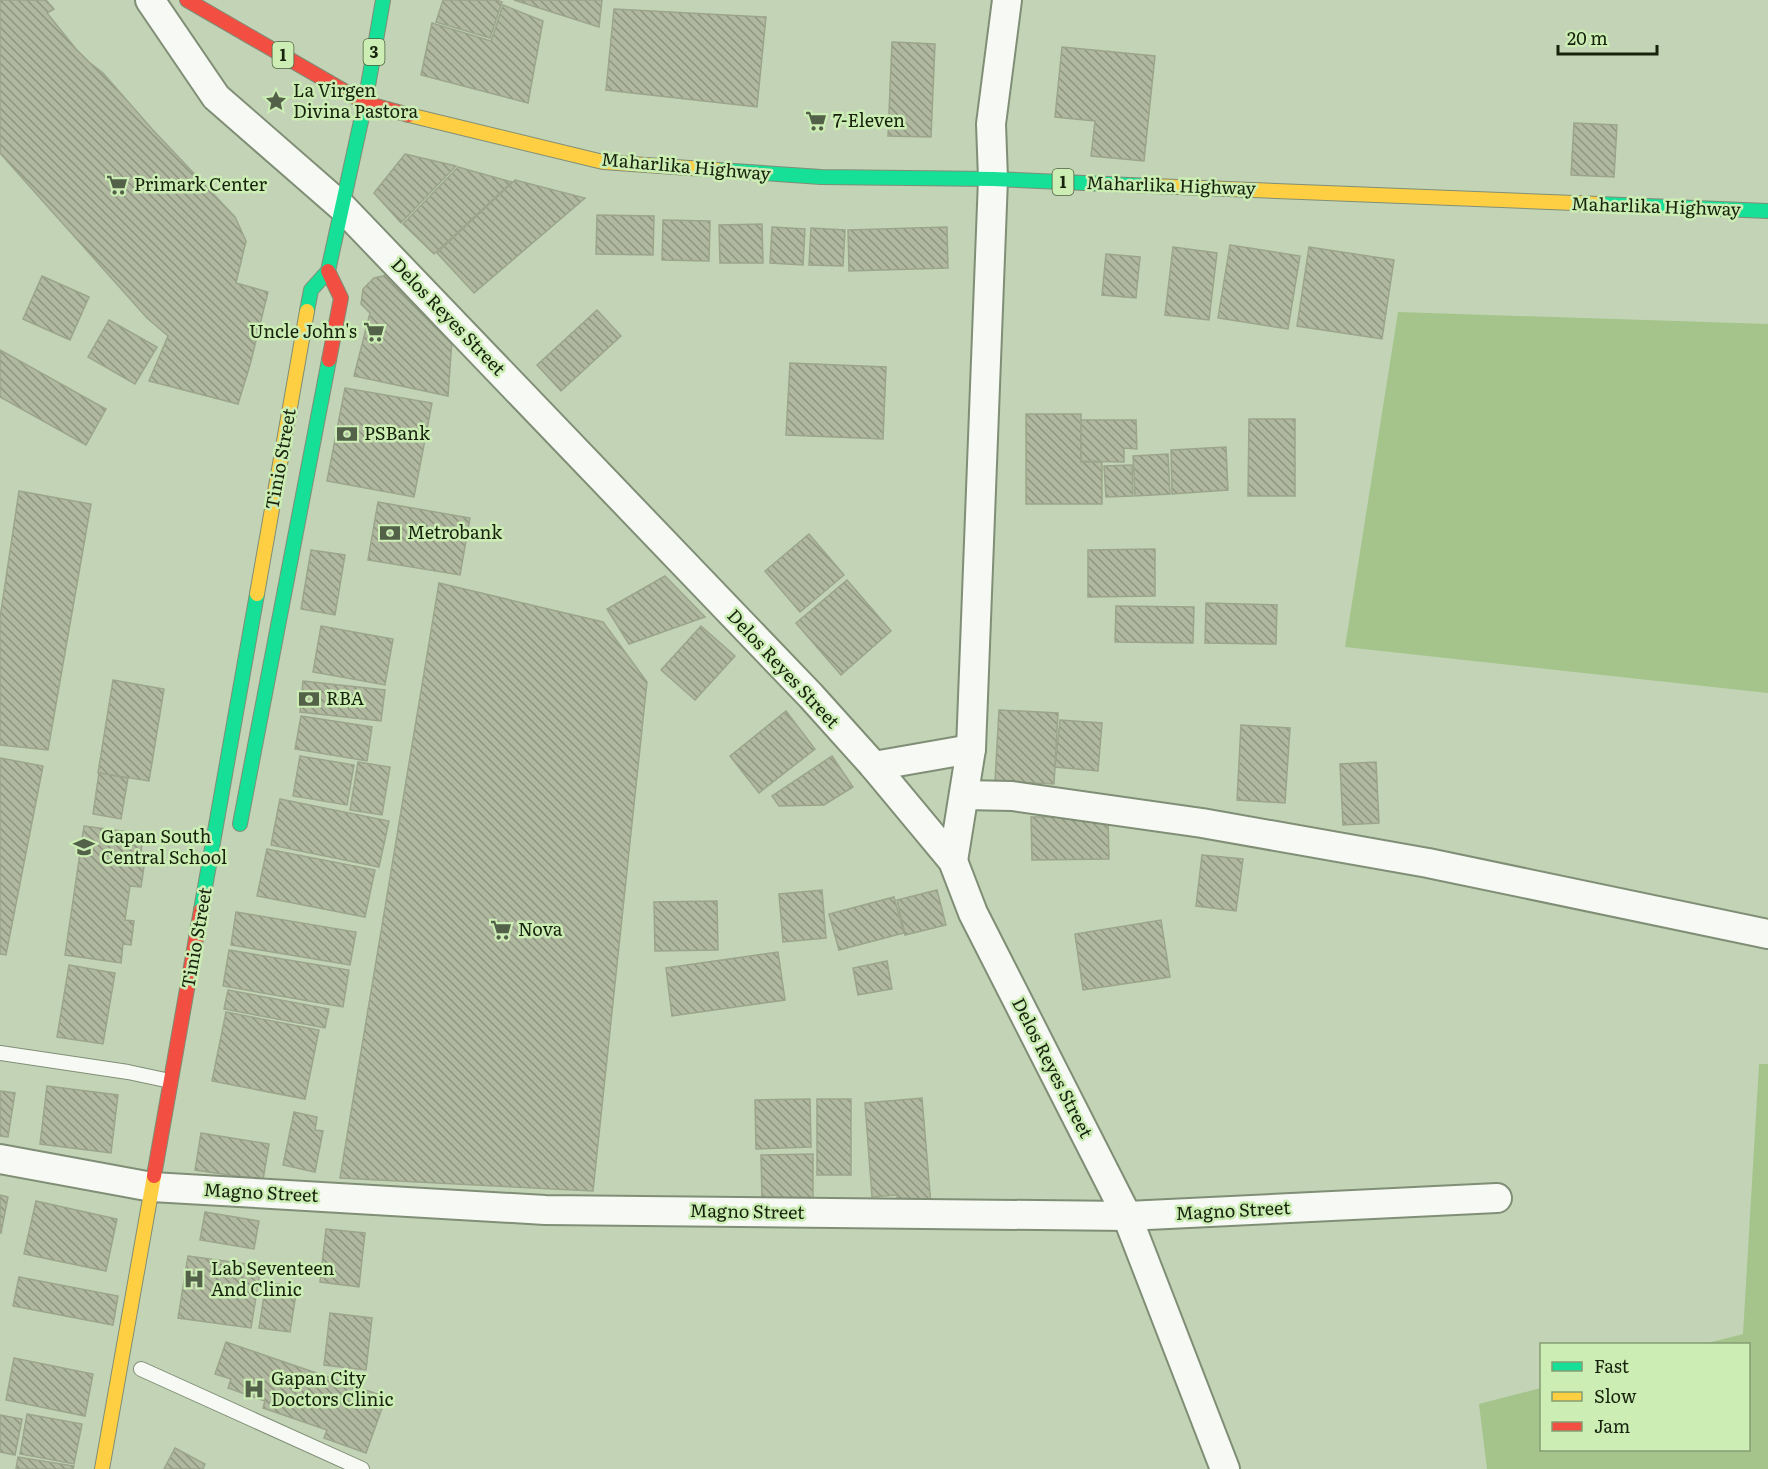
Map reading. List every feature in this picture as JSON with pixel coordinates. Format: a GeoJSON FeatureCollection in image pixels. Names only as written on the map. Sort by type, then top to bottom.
{"type":"FeatureCollection","features":[{"type":"Feature","properties":{"kind":"main road","name":"1"},"geometry":{"type":"LineString","coordinates":[[187,0],[199,4],[365,103]]}},
{"type":"Feature","properties":{"kind":"main road","name":"3"},"geometry":{"type":"LineString","coordinates":[[365,103],[383,0]]}},
{"type":"Feature","properties":{"kind":"main road","name":"Tinio Street"},"geometry":{"type":"LineString","coordinates":[[102,1469],[169,1188],[172,1082],[311,290],[328,271],[365,103]]}},
{"type":"Feature","properties":{"kind":"main road","name":"Maharlika Highway"},"geometry":{"type":"LineString","coordinates":[[365,103],[461,129],[603,162],[821,177],[993,179],[1768,212]]}},
{"type":"Feature","properties":{"kind":"main road","name":"Tinio Street"},"geometry":{"type":"LineString","coordinates":[[237,841],[341,298],[328,271]]}},
{"type":"Feature","properties":{"kind":"main road"},"geometry":{"type":"LineString","coordinates":[[137,1387],[142,1363]]}},
{"type":"Feature","properties":{"kind":"street","name":"Delos Reyes Street"},"geometry":{"type":"LineString","coordinates":[[150,0],[216,97],[342,207],[811,696],[874,766],[953,861],[973,913],[1127,1216],[1225,1469]]}},
{"type":"Feature","properties":{"kind":"street"},"geometry":{"type":"LineString","coordinates":[[953,861],[971,749],[993,179],[992,124],[1006,0]]}},
{"type":"Feature","properties":{"kind":"street"},"geometry":{"type":"LineString","coordinates":[[874,766],[971,749]]}},
{"type":"Feature","properties":{"kind":"street"},"geometry":{"type":"LineString","coordinates":[[964,795],[1012,796],[1203,823],[1428,863],[1768,934]]}},
{"type":"Feature","properties":{"kind":"street","name":"Magno Street"},"geometry":{"type":"LineString","coordinates":[[0,1159],[169,1188],[545,1210],[1127,1216],[1497,1197]]}},
{"type":"Feature","properties":{"kind":"lane"},"geometry":{"type":"LineString","coordinates":[[0,1053],[128,1072],[172,1082]]}},
{"type":"Feature","properties":{"kind":"lane"},"geometry":{"type":"LineString","coordinates":[[142,1363],[362,1469]]}},
{"type":"Feature","properties":{"kind":"green space"},"geometry":{"type":"Polygon","coordinates":[[[1398,312],[1768,324],[1768,693],[1345,647],[1398,312]]]}},
{"type":"Feature","properties":{"kind":"green space"},"geometry":{"type":"Polygon","coordinates":[[[1759,1064],[1768,1064],[1768,1469],[1487,1469],[1479,1404],[1540,1388],[1540,1451],[1750,1451],[1750,1343],[1708,1343],[1743,1334],[1759,1064]]]}},
{"type":"Feature","properties":{"kind":"building","name":"Primark Center"},"geometry":{"type":"Polygon","coordinates":[[[0,0],[46,0],[54,9],[47,13],[76,49],[103,73],[235,217],[246,241],[236,283],[268,292],[238,404],[149,381],[168,336],[147,318],[0,153],[0,0]]]}},
{"type":"Feature","properties":{"kind":"building"},"geometry":{"type":"Polygon","coordinates":[[[443,0],[502,2],[490,38],[436,22],[443,0]]]}},
{"type":"Feature","properties":{"kind":"building"},"geometry":{"type":"Polygon","coordinates":[[[514,0],[602,0],[599,27],[514,0]]]}},
{"type":"Feature","properties":{"kind":"building"},"geometry":{"type":"Polygon","coordinates":[[[503,5],[543,21],[528,103],[421,75],[432,23],[491,41],[503,5]]]}},
{"type":"Feature","properties":{"kind":"building"},"geometry":{"type":"Polygon","coordinates":[[[614,9],[766,17],[757,107],[606,90],[614,9]]]}},
{"type":"Feature","properties":{"kind":"building"},"geometry":{"type":"Polygon","coordinates":[[[892,42],[935,44],[931,137],[888,136],[892,42]]]}},
{"type":"Feature","properties":{"kind":"building"},"geometry":{"type":"Polygon","coordinates":[[[1062,47],[1155,56],[1144,161],[1091,156],[1095,121],[1055,117],[1062,47]]]}},
{"type":"Feature","properties":{"kind":"building"},"geometry":{"type":"Polygon","coordinates":[[[1574,123],[1617,125],[1614,177],[1571,175],[1574,123]]]}},
{"type":"Feature","properties":{"kind":"building"},"geometry":{"type":"Polygon","coordinates":[[[405,154],[456,166],[401,223],[374,193],[405,154]]]}},
{"type":"Feature","properties":{"kind":"building"},"geometry":{"type":"Polygon","coordinates":[[[458,167],[512,182],[434,254],[403,224],[458,167]]]}},
{"type":"Feature","properties":{"kind":"building"},"geometry":{"type":"Polygon","coordinates":[[[515,180],[585,198],[474,293],[437,253],[515,180]]]}},
{"type":"Feature","properties":{"kind":"building"},"geometry":{"type":"Polygon","coordinates":[[[597,215],[654,216],[653,255],[596,254],[597,215]]]}},
{"type":"Feature","properties":{"kind":"building"},"geometry":{"type":"Polygon","coordinates":[[[663,220],[710,221],[709,261],[662,260],[663,220]]]}},
{"type":"Feature","properties":{"kind":"building"},"geometry":{"type":"Polygon","coordinates":[[[762,224],[763,263],[720,263],[719,225],[762,224]]]}},
{"type":"Feature","properties":{"kind":"building"},"geometry":{"type":"Polygon","coordinates":[[[772,227],[805,229],[803,265],[770,263],[772,227]]]}},
{"type":"Feature","properties":{"kind":"building"},"geometry":{"type":"Polygon","coordinates":[[[947,227],[948,268],[849,271],[848,230],[947,227]]]}},
{"type":"Feature","properties":{"kind":"building"},"geometry":{"type":"Polygon","coordinates":[[[811,228],[845,230],[843,266],[809,265],[811,228]]]}},
{"type":"Feature","properties":{"kind":"building"},"geometry":{"type":"Polygon","coordinates":[[[1230,245],[1300,256],[1288,329],[1218,318],[1230,245]]]}},
{"type":"Feature","properties":{"kind":"building"},"geometry":{"type":"Polygon","coordinates":[[[1173,247],[1217,253],[1209,320],[1165,315],[1173,247]]]}},
{"type":"Feature","properties":{"kind":"building"},"geometry":{"type":"Polygon","coordinates":[[[1309,247],[1394,260],[1382,339],[1297,326],[1309,247]]]}},
{"type":"Feature","properties":{"kind":"building"},"geometry":{"type":"Polygon","coordinates":[[[1106,254],[1140,257],[1136,298],[1102,295],[1106,254]]]}},
{"type":"Feature","properties":{"kind":"building"},"geometry":{"type":"Polygon","coordinates":[[[391,274],[452,340],[448,396],[354,376],[370,313],[361,304],[363,289],[374,278],[391,274]]]}},
{"type":"Feature","properties":{"kind":"building"},"geometry":{"type":"Polygon","coordinates":[[[42,276],[89,297],[70,340],[23,319],[42,276]]]}},
{"type":"Feature","properties":{"kind":"building"},"geometry":{"type":"Polygon","coordinates":[[[597,310],[621,336],[561,391],[537,365],[597,310]]]}},
{"type":"Feature","properties":{"kind":"building"},"geometry":{"type":"Polygon","coordinates":[[[109,320],[157,347],[135,384],[88,357],[109,320]]]}},
{"type":"Feature","properties":{"kind":"building"},"geometry":{"type":"Polygon","coordinates":[[[0,350],[106,409],[86,445],[0,397],[0,350]]]}},
{"type":"Feature","properties":{"kind":"building"},"geometry":{"type":"Polygon","coordinates":[[[790,363],[886,367],[883,439],[786,435],[790,363]]]}},
{"type":"Feature","properties":{"kind":"building"},"geometry":{"type":"Polygon","coordinates":[[[345,388],[432,403],[414,497],[327,481],[345,388]]]}},
{"type":"Feature","properties":{"kind":"building"},"geometry":{"type":"Polygon","coordinates":[[[1026,414],[1081,414],[1081,462],[1102,462],[1102,504],[1026,504],[1026,414]]]}},
{"type":"Feature","properties":{"kind":"building"},"geometry":{"type":"Polygon","coordinates":[[[1249,419],[1295,419],[1295,496],[1248,496],[1249,419]]]}},
{"type":"Feature","properties":{"kind":"building"},"geometry":{"type":"Polygon","coordinates":[[[1081,420],[1136,420],[1137,449],[1124,448],[1124,462],[1081,461],[1081,420]]]}},
{"type":"Feature","properties":{"kind":"building"},"geometry":{"type":"Polygon","coordinates":[[[1226,447],[1228,490],[1172,494],[1171,450],[1226,447]]]}},
{"type":"Feature","properties":{"kind":"building"},"geometry":{"type":"Polygon","coordinates":[[[1168,454],[1170,494],[1135,496],[1133,456],[1168,454]]]}},
{"type":"Feature","properties":{"kind":"building"},"geometry":{"type":"Polygon","coordinates":[[[1132,465],[1133,496],[1106,497],[1104,466],[1132,465]]]}},
{"type":"Feature","properties":{"kind":"building"},"geometry":{"type":"Polygon","coordinates":[[[19,491],[91,504],[48,750],[0,745],[0,618],[19,491]]]}},
{"type":"Feature","properties":{"kind":"building"},"geometry":{"type":"Polygon","coordinates":[[[378,502],[470,518],[460,575],[368,560],[378,502]]]}},
{"type":"Feature","properties":{"kind":"building"},"geometry":{"type":"Polygon","coordinates":[[[809,534],[844,575],[800,612],[765,571],[809,534]]]}},
{"type":"Feature","properties":{"kind":"building"},"geometry":{"type":"Polygon","coordinates":[[[1155,549],[1155,596],[1088,597],[1088,550],[1155,549]]]}},
{"type":"Feature","properties":{"kind":"building"},"geometry":{"type":"Polygon","coordinates":[[[311,550],[345,555],[335,615],[301,609],[311,550]]]}},
{"type":"Feature","properties":{"kind":"building"},"geometry":{"type":"Polygon","coordinates":[[[665,576],[705,617],[629,644],[607,609],[665,576]]]}},
{"type":"Feature","properties":{"kind":"building"},"geometry":{"type":"Polygon","coordinates":[[[847,580],[891,631],[841,675],[796,623],[847,580]]]}},
{"type":"Feature","properties":{"kind":"building","name":"Nova"},"geometry":{"type":"Polygon","coordinates":[[[439,583],[603,622],[647,682],[593,1191],[340,1178],[439,583]]]}},
{"type":"Feature","properties":{"kind":"building"},"geometry":{"type":"Polygon","coordinates":[[[1206,603],[1277,605],[1276,644],[1205,643],[1206,603]]]}},
{"type":"Feature","properties":{"kind":"building"},"geometry":{"type":"Polygon","coordinates":[[[1116,606],[1194,607],[1193,643],[1115,642],[1116,606]]]}},
{"type":"Feature","properties":{"kind":"building"},"geometry":{"type":"Polygon","coordinates":[[[321,626],[393,639],[385,685],[313,672],[321,626]]]}},
{"type":"Feature","properties":{"kind":"building"},"geometry":{"type":"Polygon","coordinates":[[[701,626],[735,656],[695,700],[661,670],[701,626]]]}},
{"type":"Feature","properties":{"kind":"building"},"geometry":{"type":"Polygon","coordinates":[[[113,680],[164,689],[149,781],[98,773],[113,680]]]}},
{"type":"Feature","properties":{"kind":"building"},"geometry":{"type":"Polygon","coordinates":[[[303,681],[385,690],[381,721],[300,712],[303,681]]]}},
{"type":"Feature","properties":{"kind":"building"},"geometry":{"type":"Polygon","coordinates":[[[999,710],[1058,713],[1054,784],[995,781],[999,710]]]}},
{"type":"Feature","properties":{"kind":"building"},"geometry":{"type":"Polygon","coordinates":[[[786,711],[815,749],[759,793],[730,756],[786,711]]]}},
{"type":"Feature","properties":{"kind":"building"},"geometry":{"type":"Polygon","coordinates":[[[301,716],[372,727],[367,761],[295,749],[301,716]]]}},
{"type":"Feature","properties":{"kind":"building"},"geometry":{"type":"Polygon","coordinates":[[[1060,720],[1102,723],[1098,771],[1055,767],[1060,720]]]}},
{"type":"Feature","properties":{"kind":"building"},"geometry":{"type":"Polygon","coordinates":[[[1241,725],[1290,728],[1285,803],[1237,800],[1241,725]]]}},
{"type":"Feature","properties":{"kind":"building"},"geometry":{"type":"Polygon","coordinates":[[[300,756],[354,765],[347,805],[293,796],[300,756]]]}},
{"type":"Feature","properties":{"kind":"building"},"geometry":{"type":"Polygon","coordinates":[[[832,756],[853,787],[824,805],[779,806],[772,796],[832,756]]]}},
{"type":"Feature","properties":{"kind":"building"},"geometry":{"type":"Polygon","coordinates":[[[0,758],[43,766],[6,955],[0,954],[0,758]]]}},
{"type":"Feature","properties":{"kind":"building"},"geometry":{"type":"Polygon","coordinates":[[[358,762],[390,767],[382,815],[350,810],[358,762]]]}},
{"type":"Feature","properties":{"kind":"building"},"geometry":{"type":"Polygon","coordinates":[[[1376,762],[1379,823],[1343,825],[1340,764],[1376,762]]]}},
{"type":"Feature","properties":{"kind":"building"},"geometry":{"type":"Polygon","coordinates":[[[99,773],[128,778],[121,819],[93,814],[99,773]]]}},
{"type":"Feature","properties":{"kind":"building"},"geometry":{"type":"Polygon","coordinates":[[[280,799],[389,821],[379,867],[271,845],[280,799]]]}},
{"type":"Feature","properties":{"kind":"building"},"geometry":{"type":"Polygon","coordinates":[[[1108,816],[1109,859],[1032,860],[1031,817],[1108,816]]]}},
{"type":"Feature","properties":{"kind":"building"},"geometry":{"type":"Polygon","coordinates":[[[84,826],[143,834],[141,852],[146,853],[141,887],[130,886],[125,920],[134,921],[131,945],[123,944],[121,963],[65,955],[84,826]]]}},
{"type":"Feature","properties":{"kind":"building"},"geometry":{"type":"Polygon","coordinates":[[[267,849],[375,870],[365,917],[257,896],[267,849]]]}},
{"type":"Feature","properties":{"kind":"building"},"geometry":{"type":"Polygon","coordinates":[[[1202,855],[1243,859],[1236,911],[1196,906],[1202,855]]]}},
{"type":"Feature","properties":{"kind":"building"},"geometry":{"type":"Polygon","coordinates":[[[822,890],[826,938],[783,942],[779,894],[822,890]]]}},
{"type":"Feature","properties":{"kind":"building"},"geometry":{"type":"Polygon","coordinates":[[[937,890],[946,925],[905,935],[897,900],[937,890]]]}},
{"type":"Feature","properties":{"kind":"building"},"geometry":{"type":"Polygon","coordinates":[[[894,897],[904,933],[839,950],[829,914],[894,897]]]}},
{"type":"Feature","properties":{"kind":"building"},"geometry":{"type":"Polygon","coordinates":[[[717,901],[718,950],[655,951],[654,902],[717,901]]]}},
{"type":"Feature","properties":{"kind":"building"},"geometry":{"type":"Polygon","coordinates":[[[236,912],[356,932],[350,965],[231,945],[236,912]]]}},
{"type":"Feature","properties":{"kind":"building"},"geometry":{"type":"Polygon","coordinates":[[[1161,920],[1170,977],[1083,990],[1075,934],[1161,920]]]}},
{"type":"Feature","properties":{"kind":"building"},"geometry":{"type":"Polygon","coordinates":[[[229,950],[349,970],[343,1007],[223,986],[229,950]]]}},
{"type":"Feature","properties":{"kind":"building"},"geometry":{"type":"Polygon","coordinates":[[[778,952],[785,1000],[672,1016],[666,968],[778,952]]]}},
{"type":"Feature","properties":{"kind":"building"},"geometry":{"type":"Polygon","coordinates":[[[887,961],[892,989],[858,995],[853,968],[887,961]]]}},
{"type":"Feature","properties":{"kind":"building"},"geometry":{"type":"Polygon","coordinates":[[[69,965],[115,973],[103,1044],[57,1037],[69,965]]]}},
{"type":"Feature","properties":{"kind":"building"},"geometry":{"type":"Polygon","coordinates":[[[228,990],[329,1009],[325,1028],[224,1009],[228,990]]]}},
{"type":"Feature","properties":{"kind":"building"},"geometry":{"type":"Polygon","coordinates":[[[226,1012],[319,1030],[305,1099],[212,1081],[226,1012]]]}},
{"type":"Feature","properties":{"kind":"building"},"geometry":{"type":"Polygon","coordinates":[[[47,1086],[118,1095],[111,1153],[40,1144],[47,1086]]]}},
{"type":"Feature","properties":{"kind":"building"},"geometry":{"type":"Polygon","coordinates":[[[0,1091],[15,1093],[8,1137],[0,1136],[0,1091]]]}},
{"type":"Feature","properties":{"kind":"building"},"geometry":{"type":"Polygon","coordinates":[[[922,1098],[931,1205],[898,1208],[897,1195],[872,1197],[865,1103],[922,1098]]]}},
{"type":"Feature","properties":{"kind":"building"},"geometry":{"type":"Polygon","coordinates":[[[810,1099],[811,1147],[756,1149],[755,1100],[810,1099]]]}},
{"type":"Feature","properties":{"kind":"building"},"geometry":{"type":"Polygon","coordinates":[[[817,1099],[851,1099],[851,1175],[817,1175],[817,1099]]]}},
{"type":"Feature","properties":{"kind":"building"},"geometry":{"type":"Polygon","coordinates":[[[294,1112],[317,1117],[315,1130],[323,1131],[315,1172],[283,1165],[294,1112]]]}},
{"type":"Feature","properties":{"kind":"building"},"geometry":{"type":"Polygon","coordinates":[[[201,1133],[269,1144],[263,1180],[195,1170],[201,1133]]]}},
{"type":"Feature","properties":{"kind":"building"},"geometry":{"type":"Polygon","coordinates":[[[813,1154],[813,1200],[762,1201],[761,1155],[813,1154]]]}},
{"type":"Feature","properties":{"kind":"building"},"geometry":{"type":"Polygon","coordinates":[[[0,1195],[8,1197],[1,1233],[0,1232],[0,1195]]]}},
{"type":"Feature","properties":{"kind":"building"},"geometry":{"type":"Polygon","coordinates":[[[36,1201],[117,1219],[106,1271],[24,1254],[36,1201]]]}},
{"type":"Feature","properties":{"kind":"building"},"geometry":{"type":"Polygon","coordinates":[[[205,1212],[259,1221],[254,1249],[200,1240],[205,1212]]]}},
{"type":"Feature","properties":{"kind":"building"},"geometry":{"type":"Polygon","coordinates":[[[326,1229],[365,1233],[359,1287],[320,1282],[326,1229]]]}},
{"type":"Feature","properties":{"kind":"building"},"geometry":{"type":"Polygon","coordinates":[[[188,1256],[261,1266],[251,1328],[178,1318],[188,1256]]]}},
{"type":"Feature","properties":{"kind":"building"},"geometry":{"type":"Polygon","coordinates":[[[19,1277],[118,1296],[113,1325],[13,1306],[19,1277]]]}},
{"type":"Feature","properties":{"kind":"building"},"geometry":{"type":"Polygon","coordinates":[[[266,1282],[297,1287],[290,1332],[259,1328],[266,1282]]]}},
{"type":"Feature","properties":{"kind":"building"},"geometry":{"type":"Polygon","coordinates":[[[330,1313],[372,1318],[366,1370],[324,1365],[330,1313]]]}},
{"type":"Feature","properties":{"kind":"building"},"geometry":{"type":"Polygon","coordinates":[[[226,1342],[386,1397],[366,1453],[324,1438],[327,1430],[263,1408],[265,1401],[228,1388],[231,1379],[215,1374],[226,1342]]]}},
{"type":"Feature","properties":{"kind":"building"},"geometry":{"type":"Polygon","coordinates":[[[14,1358],[93,1374],[85,1416],[6,1400],[14,1358]]]}},
{"type":"Feature","properties":{"kind":"building"},"geometry":{"type":"Polygon","coordinates":[[[27,1414],[82,1424],[74,1464],[20,1454],[27,1414]]]}},
{"type":"Feature","properties":{"kind":"building"},"geometry":{"type":"Polygon","coordinates":[[[0,1415],[22,1419],[15,1455],[0,1452],[0,1415]]]}},
{"type":"Feature","properties":{"kind":"building"},"geometry":{"type":"Polygon","coordinates":[[[175,1448],[205,1464],[203,1469],[164,1469],[175,1448]]]}},
{"type":"Feature","properties":{"kind":"building"},"geometry":{"type":"Polygon","coordinates":[[[18,1457],[74,1466],[73,1469],[16,1469],[18,1457]]]}},
{"type":"Feature","properties":{"kind":"traffic: fast"},"geometry":{"type":"LineString","coordinates":[[365,103],[383,0]]}},
{"type":"Feature","properties":{"kind":"traffic: fast"},"geometry":{"type":"LineString","coordinates":[[307,311],[311,290],[328,271],[365,103]]}},
{"type":"Feature","properties":{"kind":"traffic: fast"},"geometry":{"type":"LineString","coordinates":[[718,170],[821,177],[993,179],[1153,186]]}},
{"type":"Feature","properties":{"kind":"traffic: fast"},"geometry":{"type":"LineString","coordinates":[[1599,204],[1768,211]]}},
{"type":"Feature","properties":{"kind":"traffic: fast"},"geometry":{"type":"LineString","coordinates":[[240,824],[329,360]]}},
{"type":"Feature","properties":{"kind":"traffic: fast"},"geometry":{"type":"LineString","coordinates":[[201,910],[257,594]]}},
{"type":"Feature","properties":{"kind":"traffic: slow"},"geometry":{"type":"LineString","coordinates":[[409,115],[603,162],[718,170]]}},
{"type":"Feature","properties":{"kind":"traffic: slow"},"geometry":{"type":"LineString","coordinates":[[1153,186],[1599,204]]}},
{"type":"Feature","properties":{"kind":"traffic: slow"},"geometry":{"type":"LineString","coordinates":[[257,594],[307,311]]}},
{"type":"Feature","properties":{"kind":"traffic: slow"},"geometry":{"type":"LineString","coordinates":[[102,1469],[154,1176]]}},
{"type":"Feature","properties":{"kind":"traffic: jam"},"geometry":{"type":"LineString","coordinates":[[187,0],[365,103],[409,115]]}},
{"type":"Feature","properties":{"kind":"traffic: jam"},"geometry":{"type":"LineString","coordinates":[[328,271],[341,298],[329,360]]}},
{"type":"Feature","properties":{"kind":"traffic: jam"},"geometry":{"type":"LineString","coordinates":[[154,1176],[201,910]]}},
{"type":"Feature","properties":{"kind":"place","name":"La Virgen Divina Pastora"},"geometry":{"type":"Point","coordinates":[276,101]}},
{"type":"Feature","properties":{"kind":"place","name":"7-Eleven"},"geometry":{"type":"Point","coordinates":[816,121]}},
{"type":"Feature","properties":{"kind":"place","name":"Primark Center"},"geometry":{"type":"Point","coordinates":[117,185]}},
{"type":"Feature","properties":{"kind":"place","name":"Uncle John's"},"geometry":{"type":"Point","coordinates":[374,332]}},
{"type":"Feature","properties":{"kind":"place","name":"PSBank"},"geometry":{"type":"Point","coordinates":[347,434]}},
{"type":"Feature","properties":{"kind":"place","name":"Metrobank"},"geometry":{"type":"Point","coordinates":[390,533]}},
{"type":"Feature","properties":{"kind":"place","name":"RBA"},"geometry":{"type":"Point","coordinates":[309,699]}},
{"type":"Feature","properties":{"kind":"place","name":"Gapan South Central School"},"geometry":{"type":"Point","coordinates":[84,847]}},
{"type":"Feature","properties":{"kind":"place","name":"Nova"},"geometry":{"type":"Point","coordinates":[501,930]}},
{"type":"Feature","properties":{"kind":"place","name":"Lab Seventeen And Clinic"},"geometry":{"type":"Point","coordinates":[194,1279]}},
{"type":"Feature","properties":{"kind":"place","name":"Gapan City Doctors Clinic"},"geometry":{"type":"Point","coordinates":[254,1389]}}]}
